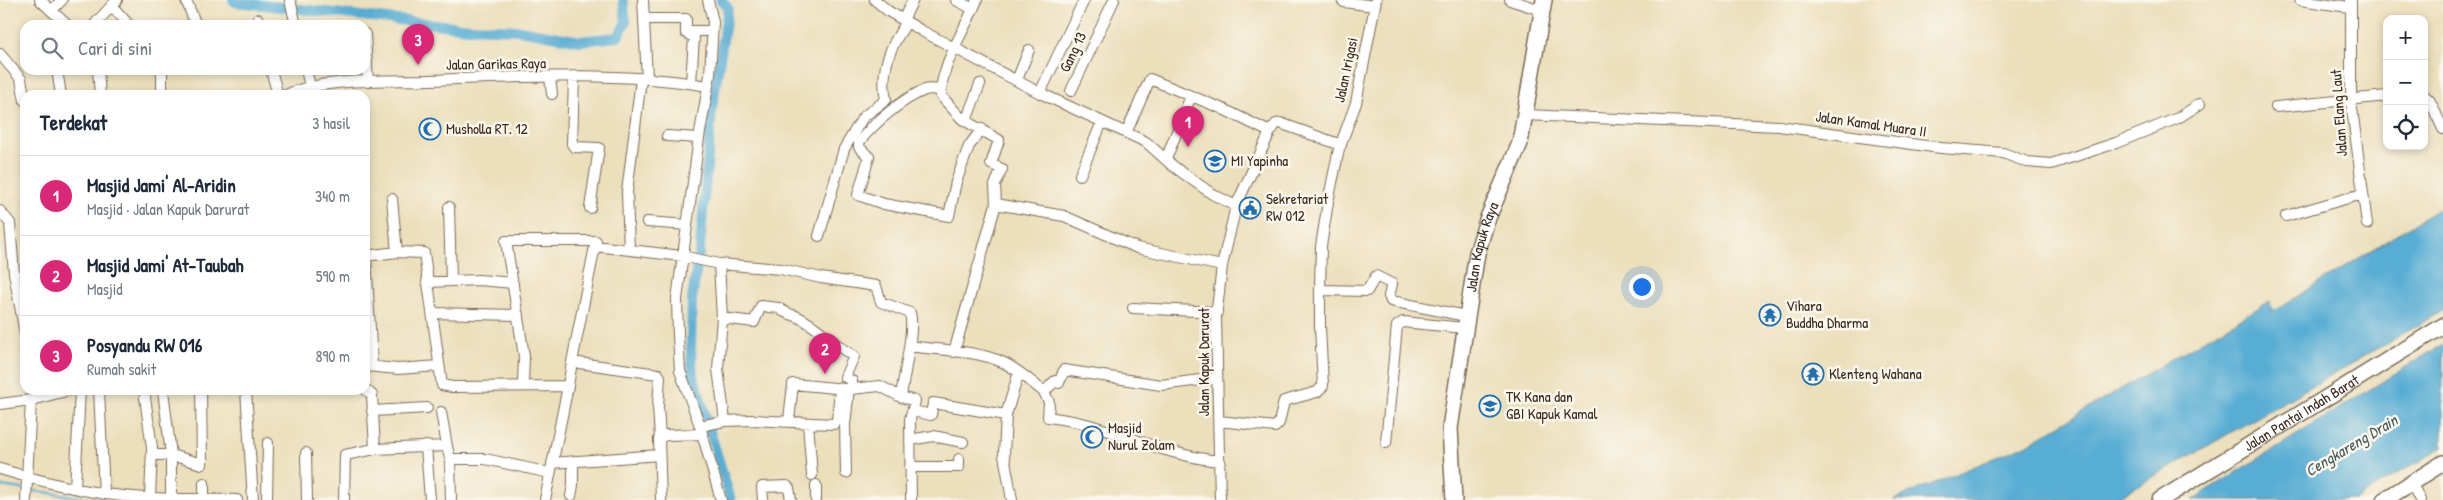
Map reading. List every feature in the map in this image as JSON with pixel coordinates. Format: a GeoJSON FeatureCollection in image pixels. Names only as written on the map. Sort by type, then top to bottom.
{"type":"FeatureCollection","features":[{"type":"Feature","properties":{"kind":"main road","name":"Jalan Kapuk Raya"},"geometry":{"type":"LineString","coordinates":[[1454,500],[1450,428],[1465,322],[1480,239],[1520,143],[1542,5]]}},
{"type":"Feature","properties":{"kind":"main road","name":"Jalan Pantai Indah Barat"},"geometry":{"type":"LineString","coordinates":[[2160,500],[2443,326]]}},
{"type":"Feature","properties":{"kind":"main road"},"geometry":{"type":"LineString","coordinates":[[2384,500],[2443,463]]}},
{"type":"Feature","properties":{"kind":"street"},"geometry":{"type":"LineString","coordinates":[[40,0],[63,20]]}},
{"type":"Feature","properties":{"kind":"street"},"geometry":{"type":"LineString","coordinates":[[52,10],[62,0]]}},
{"type":"Feature","properties":{"kind":"street"},"geometry":{"type":"LineString","coordinates":[[186,0],[194,20]]}},
{"type":"Feature","properties":{"kind":"street"},"geometry":{"type":"LineString","coordinates":[[290,0],[295,20]]}},
{"type":"Feature","properties":{"kind":"street"},"geometry":{"type":"LineString","coordinates":[[629,250],[627,192],[644,79],[645,19],[643,0]]}},
{"type":"Feature","properties":{"kind":"street"},"geometry":{"type":"LineString","coordinates":[[708,0],[712,31],[708,86],[687,225],[686,257],[677,299],[680,371],[703,428],[721,500]]}},
{"type":"Feature","properties":{"kind":"street"},"geometry":{"type":"LineString","coordinates":[[875,0],[905,21],[1040,93],[1146,142],[1212,194],[1236,206]]}},
{"type":"Feature","properties":{"kind":"street"},"geometry":{"type":"LineString","coordinates":[[954,352],[996,204],[995,185],[1002,169],[991,164],[999,140],[966,121],[941,96],[940,90],[955,48],[975,4],[956,0]]}},
{"type":"Feature","properties":{"kind":"street"},"geometry":{"type":"LineString","coordinates":[[1040,93],[1084,0]]}},
{"type":"Feature","properties":{"kind":"street","name":"Gang 13"},"geometry":{"type":"LineString","coordinates":[[1071,91],[1114,0]]}},
{"type":"Feature","properties":{"kind":"street"},"geometry":{"type":"LineString","coordinates":[[1342,0],[1344,2],[1375,3]]}},
{"type":"Feature","properties":{"kind":"street"},"geometry":{"type":"LineString","coordinates":[[1510,0],[1542,5]]}},
{"type":"Feature","properties":{"kind":"street"},"geometry":{"type":"LineString","coordinates":[[2300,0],[2350,4]]}},
{"type":"Feature","properties":{"kind":"street"},"geometry":{"type":"LineString","coordinates":[[819,236],[844,149],[863,117],[886,100],[884,88],[887,55],[905,21],[911,1]]}},
{"type":"Feature","properties":{"kind":"street"},"geometry":{"type":"LineString","coordinates":[[99,20],[114,3],[126,20]]}},
{"type":"Feature","properties":{"kind":"street","name":"Jalan Irigasi"},"geometry":{"type":"LineString","coordinates":[[1219,422],[1276,426],[1284,401],[1317,392],[1323,386],[1320,327],[1321,246],[1335,164],[1356,103],[1375,3]]}},
{"type":"Feature","properties":{"kind":"street","name":"Jalan Elang Laut"},"geometry":{"type":"LineString","coordinates":[[2350,4],[2351,100],[2367,224]]}},
{"type":"Feature","properties":{"kind":"street"},"geometry":{"type":"LineString","coordinates":[[645,19],[684,18],[686,21],[686,34],[694,37],[691,83]]}},
{"type":"Feature","properties":{"kind":"street"},"geometry":{"type":"LineString","coordinates":[[686,31],[712,31]]}},
{"type":"Feature","properties":{"kind":"street"},"geometry":{"type":"LineString","coordinates":[[1017,80],[1028,50]]}},
{"type":"Feature","properties":{"kind":"street"},"geometry":{"type":"LineString","coordinates":[[0,54],[21,79],[23,90]]}},
{"type":"Feature","properties":{"kind":"street"},"geometry":{"type":"LineString","coordinates":[[58,75],[60,90]]}},
{"type":"Feature","properties":{"kind":"street"},"geometry":{"type":"LineString","coordinates":[[100,90],[101,75]]}},
{"type":"Feature","properties":{"kind":"street"},"geometry":{"type":"LineString","coordinates":[[162,75],[162,90]]}},
{"type":"Feature","properties":{"kind":"street"},"geometry":{"type":"LineString","coordinates":[[272,75],[277,90]]}},
{"type":"Feature","properties":{"kind":"street"},"geometry":{"type":"LineString","coordinates":[[307,75],[310,86]]}},
{"type":"Feature","properties":{"kind":"street"},"geometry":{"type":"LineString","coordinates":[[368,75],[368,82]]}},
{"type":"Feature","properties":{"kind":"street"},"geometry":{"type":"LineString","coordinates":[[550,78],[552,94]]}},
{"type":"Feature","properties":{"kind":"street","name":"Jalan Garikas Raya"},"geometry":{"type":"LineString","coordinates":[[299,90],[310,86],[368,82],[550,78],[644,79],[708,86]]}},
{"type":"Feature","properties":{"kind":"street"},"geometry":{"type":"LineString","coordinates":[[574,78],[572,144],[574,147],[599,148],[590,208]]}},
{"type":"Feature","properties":{"kind":"street"},"geometry":{"type":"LineString","coordinates":[[1126,133],[1150,79],[1270,132],[1276,124],[1280,123],[1341,145]]}},
{"type":"Feature","properties":{"kind":"street"},"geometry":{"type":"LineString","coordinates":[[966,121],[980,84]]}},
{"type":"Feature","properties":{"kind":"street"},"geometry":{"type":"LineString","coordinates":[[940,90],[926,89],[915,96],[887,115],[859,142],[859,147],[870,157],[858,195],[884,204],[949,216],[956,182],[969,146],[982,129]]}},
{"type":"Feature","properties":{"kind":"street"},"geometry":{"type":"LineString","coordinates":[[1166,159],[1191,96]]}},
{"type":"Feature","properties":{"kind":"street"},"geometry":{"type":"LineString","coordinates":[[2276,106],[2383,96]]}},
{"type":"Feature","properties":{"kind":"street"},"geometry":{"type":"LineString","coordinates":[[2428,99],[2443,129]]}},
{"type":"Feature","properties":{"kind":"street","name":"Jalan Kamal Muara II"},"geometry":{"type":"LineString","coordinates":[[1525,114],[1779,126],[1941,148],[2003,153],[2043,164],[2059,163],[2116,143],[2178,118],[2200,104]]}},
{"type":"Feature","properties":{"kind":"street"},"geometry":{"type":"LineString","coordinates":[[1080,175],[1102,122]]}},
{"type":"Feature","properties":{"kind":"street","name":"Jalan Kapuk Darurat"},"geometry":{"type":"LineString","coordinates":[[1220,500],[1219,422],[1216,378],[1217,312],[1222,266],[1236,206],[1270,132]]}},
{"type":"Feature","properties":{"kind":"street"},"geometry":{"type":"LineString","coordinates":[[668,136],[699,138]]}},
{"type":"Feature","properties":{"kind":"street"},"geometry":{"type":"LineString","coordinates":[[2286,216],[2362,194]]}},
{"type":"Feature","properties":{"kind":"street"},"geometry":{"type":"LineString","coordinates":[[392,199],[397,252]]}},
{"type":"Feature","properties":{"kind":"street"},"geometry":{"type":"LineString","coordinates":[[996,204],[1064,216],[1137,248],[1222,266]]}},
{"type":"Feature","properties":{"kind":"street"},"geometry":{"type":"LineString","coordinates":[[449,207],[451,280]]}},
{"type":"Feature","properties":{"kind":"street"},"geometry":{"type":"LineString","coordinates":[[0,210],[10,223],[14,273],[20,306]]}},
{"type":"Feature","properties":{"kind":"street"},"geometry":{"type":"LineString","coordinates":[[647,222],[687,225]]}},
{"type":"Feature","properties":{"kind":"street"},"geometry":{"type":"LineString","coordinates":[[523,385],[524,356],[506,241],[596,241]]}},
{"type":"Feature","properties":{"kind":"street"},"geometry":{"type":"LineString","coordinates":[[546,500],[595,246],[686,257],[714,263],[781,269],[831,280],[876,286],[881,302],[910,313],[912,319],[901,397]]}},
{"type":"Feature","properties":{"kind":"street"},"geometry":{"type":"LineString","coordinates":[[370,255],[397,252],[424,253],[442,385],[452,387],[568,386]]}},
{"type":"Feature","properties":{"kind":"street"},"geometry":{"type":"LineString","coordinates":[[714,263],[722,318],[718,369],[723,421]]}},
{"type":"Feature","properties":{"kind":"street"},"geometry":{"type":"LineString","coordinates":[[1320,290],[1367,291],[1376,276],[1392,284],[1388,296],[1391,301],[1465,322]]}},
{"type":"Feature","properties":{"kind":"street"},"geometry":{"type":"LineString","coordinates":[[427,282],[451,280],[513,283]]}},
{"type":"Feature","properties":{"kind":"street"},"geometry":{"type":"LineString","coordinates":[[660,438],[666,435],[703,428],[723,421],[789,420],[824,424],[834,424],[837,421],[847,389],[852,381],[845,377],[854,356],[837,346],[826,334],[796,316],[784,313],[779,308],[761,306],[754,322],[722,318]]}},
{"type":"Feature","properties":{"kind":"street"},"geometry":{"type":"LineString","coordinates":[[1133,308],[1217,312]]}},
{"type":"Feature","properties":{"kind":"street"},"geometry":{"type":"LineString","coordinates":[[433,313],[518,315]]}},
{"type":"Feature","properties":{"kind":"street"},"geometry":{"type":"LineString","coordinates":[[1386,443],[1397,326],[1403,322],[1465,322]]}},
{"type":"Feature","properties":{"kind":"street"},"geometry":{"type":"LineString","coordinates":[[909,346],[954,352],[1001,362],[1020,372],[1044,392],[1049,402],[1048,417],[1088,424],[1159,449],[1179,452],[1195,459],[1220,461]]}},
{"type":"Feature","properties":{"kind":"street"},"geometry":{"type":"LineString","coordinates":[[572,362],[659,375],[661,500]]}},
{"type":"Feature","properties":{"kind":"street"},"geometry":{"type":"LineString","coordinates":[[370,366],[398,369],[440,366]]}},
{"type":"Feature","properties":{"kind":"street"},"geometry":{"type":"LineString","coordinates":[[1044,392],[1056,381],[1059,383],[1064,370],[1161,384],[1216,378]]}},
{"type":"Feature","properties":{"kind":"street"},"geometry":{"type":"LineString","coordinates":[[1012,500],[1004,455],[1006,416],[1020,372]]}},
{"type":"Feature","properties":{"kind":"street"},"geometry":{"type":"LineString","coordinates":[[789,420],[793,384],[847,389],[880,386],[901,397],[914,399],[910,419],[911,500]]}},
{"type":"Feature","properties":{"kind":"street"},"geometry":{"type":"LineString","coordinates":[[846,473],[845,424],[847,389]]}},
{"type":"Feature","properties":{"kind":"street"},"geometry":{"type":"LineString","coordinates":[[370,393],[372,394],[375,449]]}},
{"type":"Feature","properties":{"kind":"street"},"geometry":{"type":"LineString","coordinates":[[75,488],[80,395]]}},
{"type":"Feature","properties":{"kind":"street"},"geometry":{"type":"LineString","coordinates":[[99,395],[104,494]]}},
{"type":"Feature","properties":{"kind":"street"},"geometry":{"type":"LineString","coordinates":[[145,395],[152,456],[150,498]]}},
{"type":"Feature","properties":{"kind":"street"},"geometry":{"type":"LineString","coordinates":[[165,395],[171,455],[170,499]]}},
{"type":"Feature","properties":{"kind":"street"},"geometry":{"type":"LineString","coordinates":[[152,456],[171,455],[202,464],[201,395]]}},
{"type":"Feature","properties":{"kind":"street"},"geometry":{"type":"LineString","coordinates":[[246,395],[253,500]]}},
{"type":"Feature","properties":{"kind":"street"},"geometry":{"type":"LineString","coordinates":[[0,404],[37,396],[26,478],[26,500]]}},
{"type":"Feature","properties":{"kind":"street"},"geometry":{"type":"LineString","coordinates":[[913,411],[931,415],[933,403],[1006,416]]}},
{"type":"Feature","properties":{"kind":"street"},"geometry":{"type":"LineString","coordinates":[[372,411],[427,408]]}},
{"type":"Feature","properties":{"kind":"street"},"geometry":{"type":"LineString","coordinates":[[441,412],[450,459],[451,500]]}},
{"type":"Feature","properties":{"kind":"street"},"geometry":{"type":"LineString","coordinates":[[808,423],[816,500]]}},
{"type":"Feature","properties":{"kind":"street"},"geometry":{"type":"LineString","coordinates":[[910,440],[932,436],[963,442]]}},
{"type":"Feature","properties":{"kind":"street"},"geometry":{"type":"LineString","coordinates":[[267,500],[268,443]]}},
{"type":"Feature","properties":{"kind":"street"},"geometry":{"type":"LineString","coordinates":[[426,446],[430,500]]}},
{"type":"Feature","properties":{"kind":"street"},"geometry":{"type":"LineString","coordinates":[[344,500],[345,455],[375,449],[447,446]]}},
{"type":"Feature","properties":{"kind":"street"},"geometry":{"type":"LineString","coordinates":[[306,453],[307,500]]}},
{"type":"Feature","properties":{"kind":"street"},"geometry":{"type":"LineString","coordinates":[[450,459],[485,459],[551,468],[573,462],[659,455]]}},
{"type":"Feature","properties":{"kind":"street"},"geometry":{"type":"LineString","coordinates":[[910,467],[959,467],[959,459]]}},
{"type":"Feature","properties":{"kind":"street"},"geometry":{"type":"LineString","coordinates":[[571,496],[573,462]]}},
{"type":"Feature","properties":{"kind":"street"},"geometry":{"type":"LineString","coordinates":[[0,468],[26,478],[104,494],[170,499],[237,500]]}},
{"type":"Feature","properties":{"kind":"street"},"geometry":{"type":"LineString","coordinates":[[2411,482],[2420,500]]}},
{"type":"Feature","properties":{"kind":"street"},"geometry":{"type":"LineString","coordinates":[[204,483],[204,499]]}},
{"type":"Feature","properties":{"kind":"street"},"geometry":{"type":"LineString","coordinates":[[763,500],[762,486],[787,486],[791,500]]}},
{"type":"Feature","properties":{"kind":"water"},"geometry":{"type":"Polygon","coordinates":[[[2443,206],[2443,311],[2113,500],[1893,500],[2026,445],[2270,301],[2272,312],[2443,206]]]}},
{"type":"Feature","properties":{"kind":"water","name":"Cengkareng Drain"},"geometry":{"type":"Polygon","coordinates":[[[2443,344],[2443,447],[2354,500],[2192,500],[2443,344]]]}},
{"type":"Feature","properties":{"kind":"waterway"},"geometry":{"type":"LineString","coordinates":[[233,0],[235,2],[470,28],[520,30],[580,41],[618,37],[626,22],[623,0]]}},
{"type":"Feature","properties":{"kind":"waterway"},"geometry":{"type":"LineString","coordinates":[[721,0],[728,8],[712,109],[700,247],[692,299],[691,350],[693,375],[731,500]]}},
{"type":"Feature","properties":{"kind":"waterway"},"geometry":{"type":"LineString","coordinates":[[0,486],[23,489]]}},
{"type":"Feature","properties":{"kind":"waterway"},"geometry":{"type":"LineString","coordinates":[[29,490],[99,500]]}},
{"type":"Feature","properties":{"kind":"place","name":"Posyandu RW 016"},"geometry":{"type":"Point","coordinates":[418,65]}},
{"type":"Feature","properties":{"kind":"place","name":"Musholla RT. 12"},"geometry":{"type":"Point","coordinates":[430,129]}},
{"type":"Feature","properties":{"kind":"place","name":"Masjid Jami' Al-Aridin"},"geometry":{"type":"Point","coordinates":[1188,147]}},
{"type":"Feature","properties":{"kind":"place","name":"MI Yapinha"},"geometry":{"type":"Point","coordinates":[1215,161]}},
{"type":"Feature","properties":{"kind":"place","name":"Sekretariat RW 012"},"geometry":{"type":"Point","coordinates":[1250,208]}},
{"type":"Feature","properties":{"kind":"place","name":"Vihara Buddha Dharma"},"geometry":{"type":"Point","coordinates":[1770,315]}},
{"type":"Feature","properties":{"kind":"place","name":"Masjid Jami' At-Taubah"},"geometry":{"type":"Point","coordinates":[825,374]}},
{"type":"Feature","properties":{"kind":"place","name":"Klenteng Wahana"},"geometry":{"type":"Point","coordinates":[1813,374]}},
{"type":"Feature","properties":{"kind":"place","name":"TK Kana dan GBI Kapuk Kamal"},"geometry":{"type":"Point","coordinates":[1490,406]}},
{"type":"Feature","properties":{"kind":"place","name":"Masjid Nurul Zolam"},"geometry":{"type":"Point","coordinates":[1092,437]}}]}
